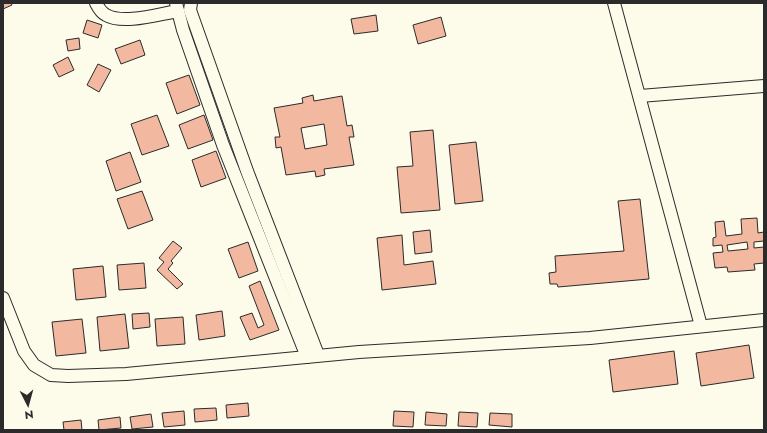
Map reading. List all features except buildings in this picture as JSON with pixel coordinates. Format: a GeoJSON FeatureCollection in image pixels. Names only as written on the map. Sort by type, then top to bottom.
{"type":"FeatureCollection","features":[{"type":"Feature","properties":{"kind":"street"},"geometry":{"type":"LineString","coordinates":[[96,3],[105,15],[119,19],[132,19],[177,7],[224,146],[312,356]]}},
{"type":"Feature","properties":{"kind":"street"},"geometry":{"type":"LineString","coordinates":[[191,3],[190,10],[312,356]]}},
{"type":"Feature","properties":{"kind":"street"},"geometry":{"type":"LineString","coordinates":[[614,3],[701,326]]}},
{"type":"Feature","properties":{"kind":"street"},"geometry":{"type":"LineString","coordinates":[[640,96],[764,86]]}},
{"type":"Feature","properties":{"kind":"street"},"geometry":{"type":"LineString","coordinates":[[3,298],[24,350],[34,365],[50,375],[68,376],[126,374],[312,356],[590,338],[764,320]]}}]}
